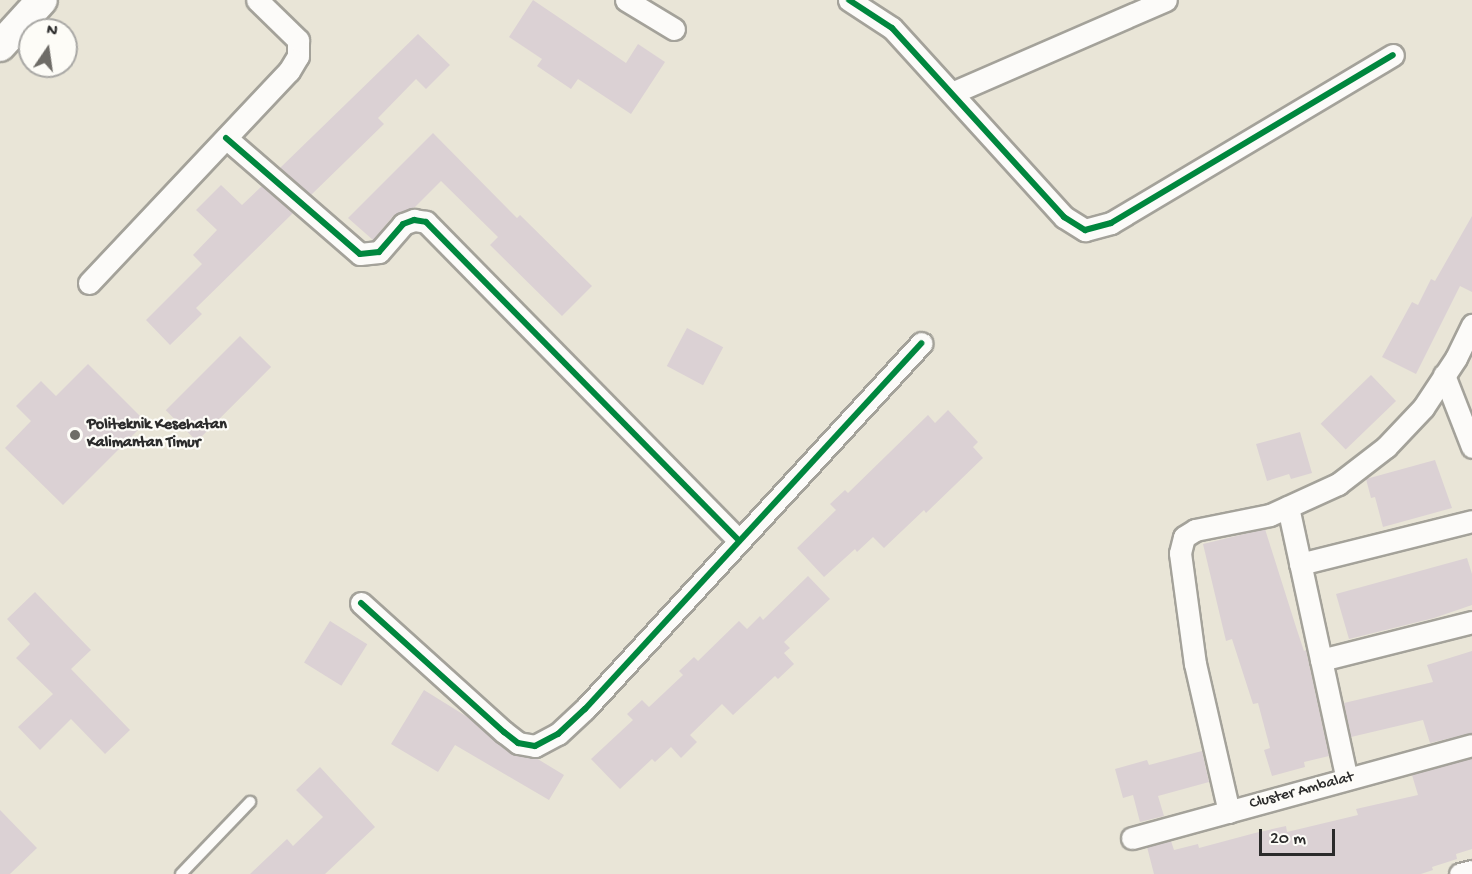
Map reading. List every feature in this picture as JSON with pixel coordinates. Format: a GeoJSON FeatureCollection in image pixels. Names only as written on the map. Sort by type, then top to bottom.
{"type":"FeatureCollection","features":[{"type":"Feature","properties":{"kind":"main road"},"geometry":{"type":"LineString","coordinates":[[0,46],[42,0]]}},
{"type":"Feature","properties":{"kind":"street"},"geometry":{"type":"LineString","coordinates":[[88,283],[289,71],[298,56],[298,40],[257,0]]}},
{"type":"Feature","properties":{"kind":"street"},"geometry":{"type":"LineString","coordinates":[[626,0],[674,29]]}},
{"type":"Feature","properties":{"kind":"street"},"geometry":{"type":"LineString","coordinates":[[849,0],[892,28],[1064,217],[1085,230],[1111,223],[1393,55]]}},
{"type":"Feature","properties":{"kind":"street"},"geometry":{"type":"LineString","coordinates":[[952,93],[1166,0]]}},
{"type":"Feature","properties":{"kind":"street"},"geometry":{"type":"LineString","coordinates":[[226,138],[360,254],[379,252],[403,224],[414,220],[426,222],[739,540]]}},
{"type":"Feature","properties":{"kind":"street"},"geometry":{"type":"LineString","coordinates":[[1229,812],[1196,664],[1180,553],[1184,537],[1195,530],[1270,515],[1338,484],[1386,447],[1423,408],[1472,325]]}},
{"type":"Feature","properties":{"kind":"street"},"geometry":{"type":"LineString","coordinates":[[361,603],[504,732],[518,743],[535,746],[558,734],[585,710],[921,343]]}},
{"type":"Feature","properties":{"kind":"street"},"geometry":{"type":"LineString","coordinates":[[1444,375],[1472,447]]}},
{"type":"Feature","properties":{"kind":"street"},"geometry":{"type":"LineString","coordinates":[[1288,507],[1347,779]]}},
{"type":"Feature","properties":{"kind":"street"},"geometry":{"type":"LineString","coordinates":[[1300,564],[1472,520]]}},
{"type":"Feature","properties":{"kind":"street"},"geometry":{"type":"LineString","coordinates":[[1321,660],[1472,622]]}},
{"type":"Feature","properties":{"kind":"street","name":"Cluster Ambalat"},"geometry":{"type":"LineString","coordinates":[[1132,838],[1472,745]]}},
{"type":"Feature","properties":{"kind":"street"},"geometry":{"type":"LineString","coordinates":[[1460,874],[1472,871]]}},
{"type":"Feature","properties":{"kind":"lane"},"geometry":{"type":"LineString","coordinates":[[181,874],[250,802]]}},
{"type":"Feature","properties":{"kind":"building"},"geometry":{"type":"Polygon","coordinates":[[[533,0],[626,63],[638,44],[665,62],[631,114],[578,79],[571,89],[537,66],[542,59],[509,37],[533,0]]]}},
{"type":"Feature","properties":{"kind":"building"},"geometry":{"type":"Polygon","coordinates":[[[418,34],[450,65],[426,89],[416,79],[378,118],[384,124],[311,195],[280,168],[418,34]]]}},
{"type":"Feature","properties":{"kind":"building"},"geometry":{"type":"Polygon","coordinates":[[[433,133],[517,218],[520,215],[592,286],[562,316],[490,245],[498,237],[441,181],[415,207],[394,215],[373,240],[348,218],[433,133]]]}},
{"type":"Feature","properties":{"kind":"building"},"geometry":{"type":"Polygon","coordinates":[[[221,185],[242,205],[262,186],[293,213],[196,308],[202,314],[170,345],[146,320],[202,264],[193,255],[217,230],[196,210],[221,185]]]}},
{"type":"Feature","properties":{"kind":"building"},"geometry":{"type":"Polygon","coordinates":[[[1472,216],[1472,292],[1460,286],[1416,374],[1382,357],[1412,302],[1418,305],[1431,279],[1435,281],[1472,216]]]}},
{"type":"Feature","properties":{"kind":"building"},"geometry":{"type":"Polygon","coordinates":[[[687,328],[723,347],[703,385],[667,366],[687,328]]]}},
{"type":"Feature","properties":{"kind":"building"},"geometry":{"type":"Polygon","coordinates":[[[240,336],[271,367],[197,441],[166,410],[240,336]]]}},
{"type":"Feature","properties":{"kind":"building","name":"Politeknik Kesehatan Kalimantan Timur"},"geometry":{"type":"Polygon","coordinates":[[[88,364],[146,422],[63,505],[5,448],[31,421],[16,406],[41,381],[56,396],[88,364]]]}},
{"type":"Feature","properties":{"kind":"building"},"geometry":{"type":"Polygon","coordinates":[[[1371,375],[1396,401],[1346,450],[1321,424],[1371,375]]]}},
{"type":"Feature","properties":{"kind":"building"},"geometry":{"type":"Polygon","coordinates":[[[948,410],[978,442],[973,447],[983,458],[926,513],[924,510],[884,548],[873,537],[857,552],[855,549],[824,577],[797,548],[836,510],[830,504],[845,490],[848,493],[928,415],[935,423],[948,410]]]}},
{"type":"Feature","properties":{"kind":"building"},"geometry":{"type":"Polygon","coordinates":[[[1300,432],[1312,473],[1291,479],[1289,474],[1267,481],[1256,444],[1300,432]]]}},
{"type":"Feature","properties":{"kind":"building"},"geometry":{"type":"Polygon","coordinates":[[[1435,460],[1452,508],[1383,527],[1375,497],[1371,498],[1366,479],[1435,460]]]}},
{"type":"Feature","properties":{"kind":"building"},"geometry":{"type":"Polygon","coordinates":[[[1265,529],[1304,651],[1306,650],[1329,756],[1304,762],[1305,767],[1272,776],[1264,750],[1270,748],[1258,703],[1253,704],[1232,639],[1226,641],[1203,544],[1265,529]]]}},
{"type":"Feature","properties":{"kind":"building"},"geometry":{"type":"Polygon","coordinates":[[[1467,558],[1472,574],[1472,605],[1434,618],[1349,639],[1336,594],[1467,558]]]}},
{"type":"Feature","properties":{"kind":"building"},"geometry":{"type":"Polygon","coordinates":[[[808,576],[830,599],[784,642],[790,648],[784,653],[794,664],[778,679],[775,676],[733,715],[722,704],[690,735],[697,742],[681,758],[671,747],[655,762],[652,759],[620,789],[591,759],[633,720],[627,714],[642,700],[649,707],[683,675],[679,671],[694,657],[698,661],[739,621],[747,629],[760,616],[763,620],[808,576]]]}},
{"type":"Feature","properties":{"kind":"building"},"geometry":{"type":"Polygon","coordinates":[[[35,592],[91,650],[71,669],[130,730],[105,754],[71,719],[40,750],[18,727],[53,694],[16,658],[30,644],[7,619],[35,592]]]}},
{"type":"Feature","properties":{"kind":"building"},"geometry":{"type":"Polygon","coordinates":[[[330,621],[367,644],[341,686],[304,663],[330,621]]]}},
{"type":"Feature","properties":{"kind":"building"},"geometry":{"type":"Polygon","coordinates":[[[1472,651],[1472,733],[1430,743],[1423,720],[1351,737],[1344,703],[1433,682],[1427,665],[1472,651]]]}},
{"type":"Feature","properties":{"kind":"building"},"geometry":{"type":"Polygon","coordinates":[[[424,690],[469,718],[510,753],[536,758],[564,775],[549,800],[455,745],[438,772],[391,744],[424,690]]]}},
{"type":"Feature","properties":{"kind":"building"},"geometry":{"type":"Polygon","coordinates":[[[1202,751],[1209,782],[1158,796],[1164,816],[1140,822],[1133,795],[1123,798],[1115,769],[1147,760],[1149,765],[1202,751]]]}},
{"type":"Feature","properties":{"kind":"building"},"geometry":{"type":"Polygon","coordinates":[[[1472,758],[1472,849],[1456,854],[1457,859],[1432,867],[1433,870],[1421,874],[1154,874],[1147,847],[1171,841],[1174,850],[1198,844],[1199,848],[1286,826],[1287,832],[1358,815],[1356,809],[1418,795],[1412,775],[1472,758]]]}},
{"type":"Feature","properties":{"kind":"building"},"geometry":{"type":"Polygon","coordinates":[[[320,767],[375,827],[325,874],[250,874],[287,839],[293,846],[323,817],[296,790],[320,767]]]}},
{"type":"Feature","properties":{"kind":"building"},"geometry":{"type":"Polygon","coordinates":[[[0,810],[37,848],[10,874],[0,874],[0,810]]]}},
{"type":"Feature","properties":{"kind":"cycle path"},"geometry":{"type":"LineString","coordinates":[[849,0],[892,28],[1064,217],[1085,230],[1111,223],[1393,55]]}},
{"type":"Feature","properties":{"kind":"cycle path"},"geometry":{"type":"LineString","coordinates":[[226,138],[360,254],[379,252],[403,224],[414,220],[426,222],[739,540]]}},
{"type":"Feature","properties":{"kind":"cycle path"},"geometry":{"type":"LineString","coordinates":[[361,603],[504,732],[518,743],[535,746],[558,734],[585,709],[921,343]]}},
{"type":"Feature","properties":{"kind":"place","name":"Politeknik Kesehatan Kalimantan Timur"},"geometry":{"type":"Point","coordinates":[75,435]}}]}
